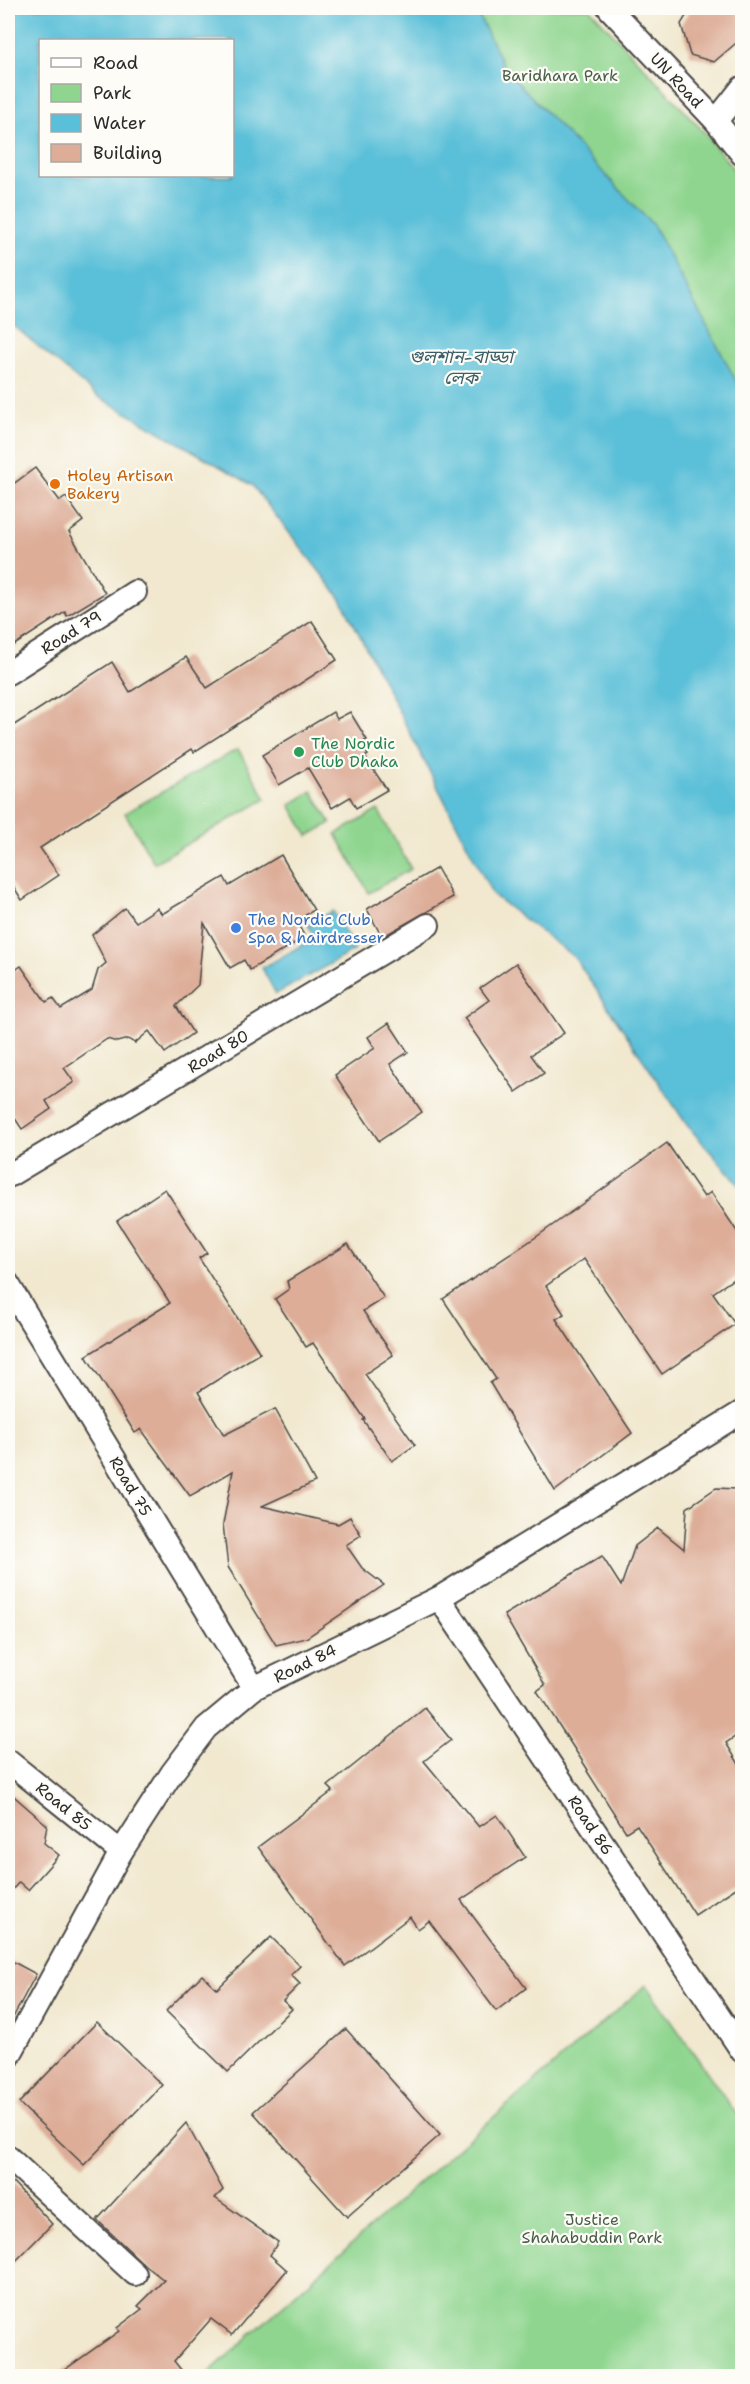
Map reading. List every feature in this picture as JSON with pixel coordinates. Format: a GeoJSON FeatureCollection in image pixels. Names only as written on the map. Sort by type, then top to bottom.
{"type":"FeatureCollection","features":[{"type":"Feature","properties":{"kind":"street","name":"UN Road"},"geometry":{"type":"LineString","coordinates":[[609,8],[716,121],[742,154]]}},
{"type":"Feature","properties":{"kind":"street"},"geometry":{"type":"LineString","coordinates":[[716,121],[742,88]]}},
{"type":"Feature","properties":{"kind":"street","name":"Road 79"},"geometry":{"type":"LineString","coordinates":[[8,673],[135,592]]}},
{"type":"Feature","properties":{"kind":"street","name":"Road 80"},"geometry":{"type":"LineString","coordinates":[[8,1176],[428,925]]}},
{"type":"Feature","properties":{"kind":"street","name":"Road 75"},"geometry":{"type":"LineString","coordinates":[[8,1284],[254,1689]]}},
{"type":"Feature","properties":{"kind":"street","name":"Road 84"},"geometry":{"type":"LineString","coordinates":[[8,2058],[121,1852],[172,1773],[206,1728],[254,1689],[439,1598],[742,1412]]}},
{"type":"Feature","properties":{"kind":"street","name":"Road 86"},"geometry":{"type":"LineString","coordinates":[[439,1598],[742,2051]]}},
{"type":"Feature","properties":{"kind":"street","name":"Road 85"},"geometry":{"type":"LineString","coordinates":[[8,1761],[121,1852]]}},
{"type":"Feature","properties":{"kind":"street"},"geometry":{"type":"LineString","coordinates":[[8,2157],[135,2274]]}},
{"type":"Feature","properties":{"kind":"green space","name":"Baridhara Park"},"geometry":{"type":"Polygon","coordinates":[[[447,8],[589,8],[703,131],[742,180],[742,407],[447,8]]]}},
{"type":"Feature","properties":{"kind":"green space"},"geometry":{"type":"Polygon","coordinates":[[[238,749],[266,799],[154,863],[125,813],[238,749]]]}},
{"type":"Feature","properties":{"kind":"green space"},"geometry":{"type":"Polygon","coordinates":[[[312,791],[331,823],[308,836],[290,805],[312,791]]]}},
{"type":"Feature","properties":{"kind":"green space"},"geometry":{"type":"Polygon","coordinates":[[[378,810],[411,869],[369,893],[336,834],[378,810]]]}},
{"type":"Feature","properties":{"kind":"green space","name":"Justice Shahabuddin Park"},"geometry":{"type":"Polygon","coordinates":[[[646,1985],[742,2122],[742,2376],[205,2376],[450,2155],[646,1985]]]}},
{"type":"Feature","properties":{"kind":"water","name":"গুলশান-বাড্ডা লেক"},"geometry":{"type":"Polygon","coordinates":[[[8,8],[475,8],[505,69],[653,225],[742,392],[742,1188],[687,1125],[575,958],[493,895],[341,599],[252,485],[97,396],[8,321],[8,8]]]}},
{"type":"Feature","properties":{"kind":"water"},"geometry":{"type":"Polygon","coordinates":[[[333,911],[355,950],[276,994],[262,968],[314,938],[308,925],[333,911]]]}},
{"type":"Feature","properties":{"kind":"building"},"geometry":{"type":"Polygon","coordinates":[[[691,8],[742,8],[742,38],[714,62],[690,55],[681,24],[691,8]]]}},
{"type":"Feature","properties":{"kind":"building"},"geometry":{"type":"Polygon","coordinates":[[[35,468],[60,501],[66,497],[83,521],[69,532],[105,593],[67,616],[65,612],[8,649],[8,488],[35,468]]]}},
{"type":"Feature","properties":{"kind":"building"},"geometry":{"type":"Polygon","coordinates":[[[312,621],[337,660],[194,752],[192,749],[40,848],[59,875],[22,900],[8,878],[8,729],[112,662],[130,692],[186,657],[207,688],[312,621]]]}},
{"type":"Feature","properties":{"kind":"building"},"geometry":{"type":"Polygon","coordinates":[[[333,712],[337,719],[350,712],[367,740],[361,743],[368,755],[365,757],[387,790],[356,808],[350,797],[332,808],[308,768],[279,785],[262,755],[333,712]]]}},
{"type":"Feature","properties":{"kind":"building"},"geometry":{"type":"Polygon","coordinates":[[[281,855],[314,910],[296,921],[305,937],[250,970],[244,960],[230,968],[204,923],[198,985],[176,1006],[193,1033],[165,1053],[149,1031],[135,1043],[128,1039],[117,1042],[107,1039],[64,1068],[74,1082],[46,1101],[51,1109],[22,1129],[8,1108],[8,975],[21,966],[46,1002],[53,998],[61,1009],[92,990],[98,970],[106,963],[92,935],[125,908],[136,922],[157,908],[162,914],[224,877],[229,886],[281,855]]]}},
{"type":"Feature","properties":{"kind":"building"},"geometry":{"type":"Polygon","coordinates":[[[437,868],[453,897],[382,937],[367,909],[437,868]]]}},
{"type":"Feature","properties":{"kind":"building"},"geometry":{"type":"Polygon","coordinates":[[[516,963],[564,1033],[531,1055],[544,1073],[516,1092],[464,1018],[489,1000],[480,988],[516,963]]]}},
{"type":"Feature","properties":{"kind":"building"},"geometry":{"type":"Polygon","coordinates":[[[389,1023],[408,1052],[390,1064],[422,1112],[379,1141],[335,1075],[375,1048],[368,1037],[389,1023]]]}},
{"type":"Feature","properties":{"kind":"building"},"geometry":{"type":"Polygon","coordinates":[[[667,1143],[704,1197],[711,1192],[742,1239],[742,1273],[713,1293],[735,1324],[662,1374],[584,1259],[546,1286],[564,1314],[556,1319],[632,1433],[555,1491],[490,1383],[496,1379],[443,1299],[539,1235],[667,1143]]]}},
{"type":"Feature","properties":{"kind":"building"},"geometry":{"type":"Polygon","coordinates":[[[165,1189],[207,1253],[199,1258],[260,1353],[198,1392],[224,1435],[275,1409],[315,1482],[262,1506],[338,1524],[350,1517],[361,1535],[346,1545],[362,1568],[384,1585],[306,1638],[276,1645],[228,1567],[223,1524],[233,1471],[190,1496],[141,1429],[135,1433],[86,1356],[170,1303],[117,1221],[165,1189]]]}},
{"type":"Feature","properties":{"kind":"building"},"geometry":{"type":"Polygon","coordinates":[[[348,1244],[384,1298],[363,1311],[393,1355],[365,1374],[415,1445],[392,1461],[313,1343],[306,1347],[275,1299],[289,1289],[287,1281],[348,1244]]]}},
{"type":"Feature","properties":{"kind":"building"},"geometry":{"type":"Polygon","coordinates":[[[716,1488],[736,1489],[742,1498],[742,1732],[726,1743],[742,1769],[742,1884],[695,1915],[637,1825],[626,1832],[587,1771],[537,1691],[545,1685],[504,1615],[602,1556],[621,1586],[635,1546],[658,1528],[684,1549],[687,1508],[716,1488]]]}},
{"type":"Feature","properties":{"kind":"building"},"geometry":{"type":"Polygon","coordinates":[[[425,1708],[451,1740],[424,1761],[479,1827],[497,1815],[525,1857],[461,1900],[526,1988],[496,2011],[429,1921],[418,1929],[410,1917],[345,1966],[258,1847],[333,1791],[328,1786],[425,1708]]]}},
{"type":"Feature","properties":{"kind":"building"},"geometry":{"type":"Polygon","coordinates":[[[8,1791],[47,1825],[44,1843],[59,1855],[28,1890],[19,1882],[8,1895],[8,1791]]]}},
{"type":"Feature","properties":{"kind":"building"},"geometry":{"type":"Polygon","coordinates":[[[271,1937],[300,1966],[291,1975],[300,1984],[283,2001],[292,2009],[228,2072],[166,2011],[202,1975],[217,1989],[271,1937]]]}},
{"type":"Feature","properties":{"kind":"building"},"geometry":{"type":"Polygon","coordinates":[[[8,1959],[36,1974],[8,2027],[8,1959]]]}},
{"type":"Feature","properties":{"kind":"building"},"geometry":{"type":"Polygon","coordinates":[[[97,2022],[162,2085],[84,2165],[19,2103],[97,2022]]]}},
{"type":"Feature","properties":{"kind":"building"},"geometry":{"type":"Polygon","coordinates":[[[346,2029],[440,2135],[347,2217],[253,2112],[346,2029]]]}},
{"type":"Feature","properties":{"kind":"building"},"geometry":{"type":"Polygon","coordinates":[[[186,2123],[223,2190],[215,2198],[278,2242],[270,2255],[287,2270],[232,2335],[211,2319],[174,2361],[186,2376],[56,2376],[119,2331],[117,2328],[142,2309],[138,2306],[164,2280],[97,2220],[186,2123]]]}},
{"type":"Feature","properties":{"kind":"building"},"geometry":{"type":"Polygon","coordinates":[[[8,2177],[52,2224],[8,2269],[8,2177]]]}},
{"type":"Feature","properties":{"kind":"place","name":"Holey Artisan Bakery"},"geometry":{"type":"Point","coordinates":[55,484]}},
{"type":"Feature","properties":{"kind":"place","name":"The Nordic Club Dhaka"},"geometry":{"type":"Point","coordinates":[299,752]}},
{"type":"Feature","properties":{"kind":"place","name":"The Nordic Club Spa & hairdresser"},"geometry":{"type":"Point","coordinates":[236,928]}}]}
